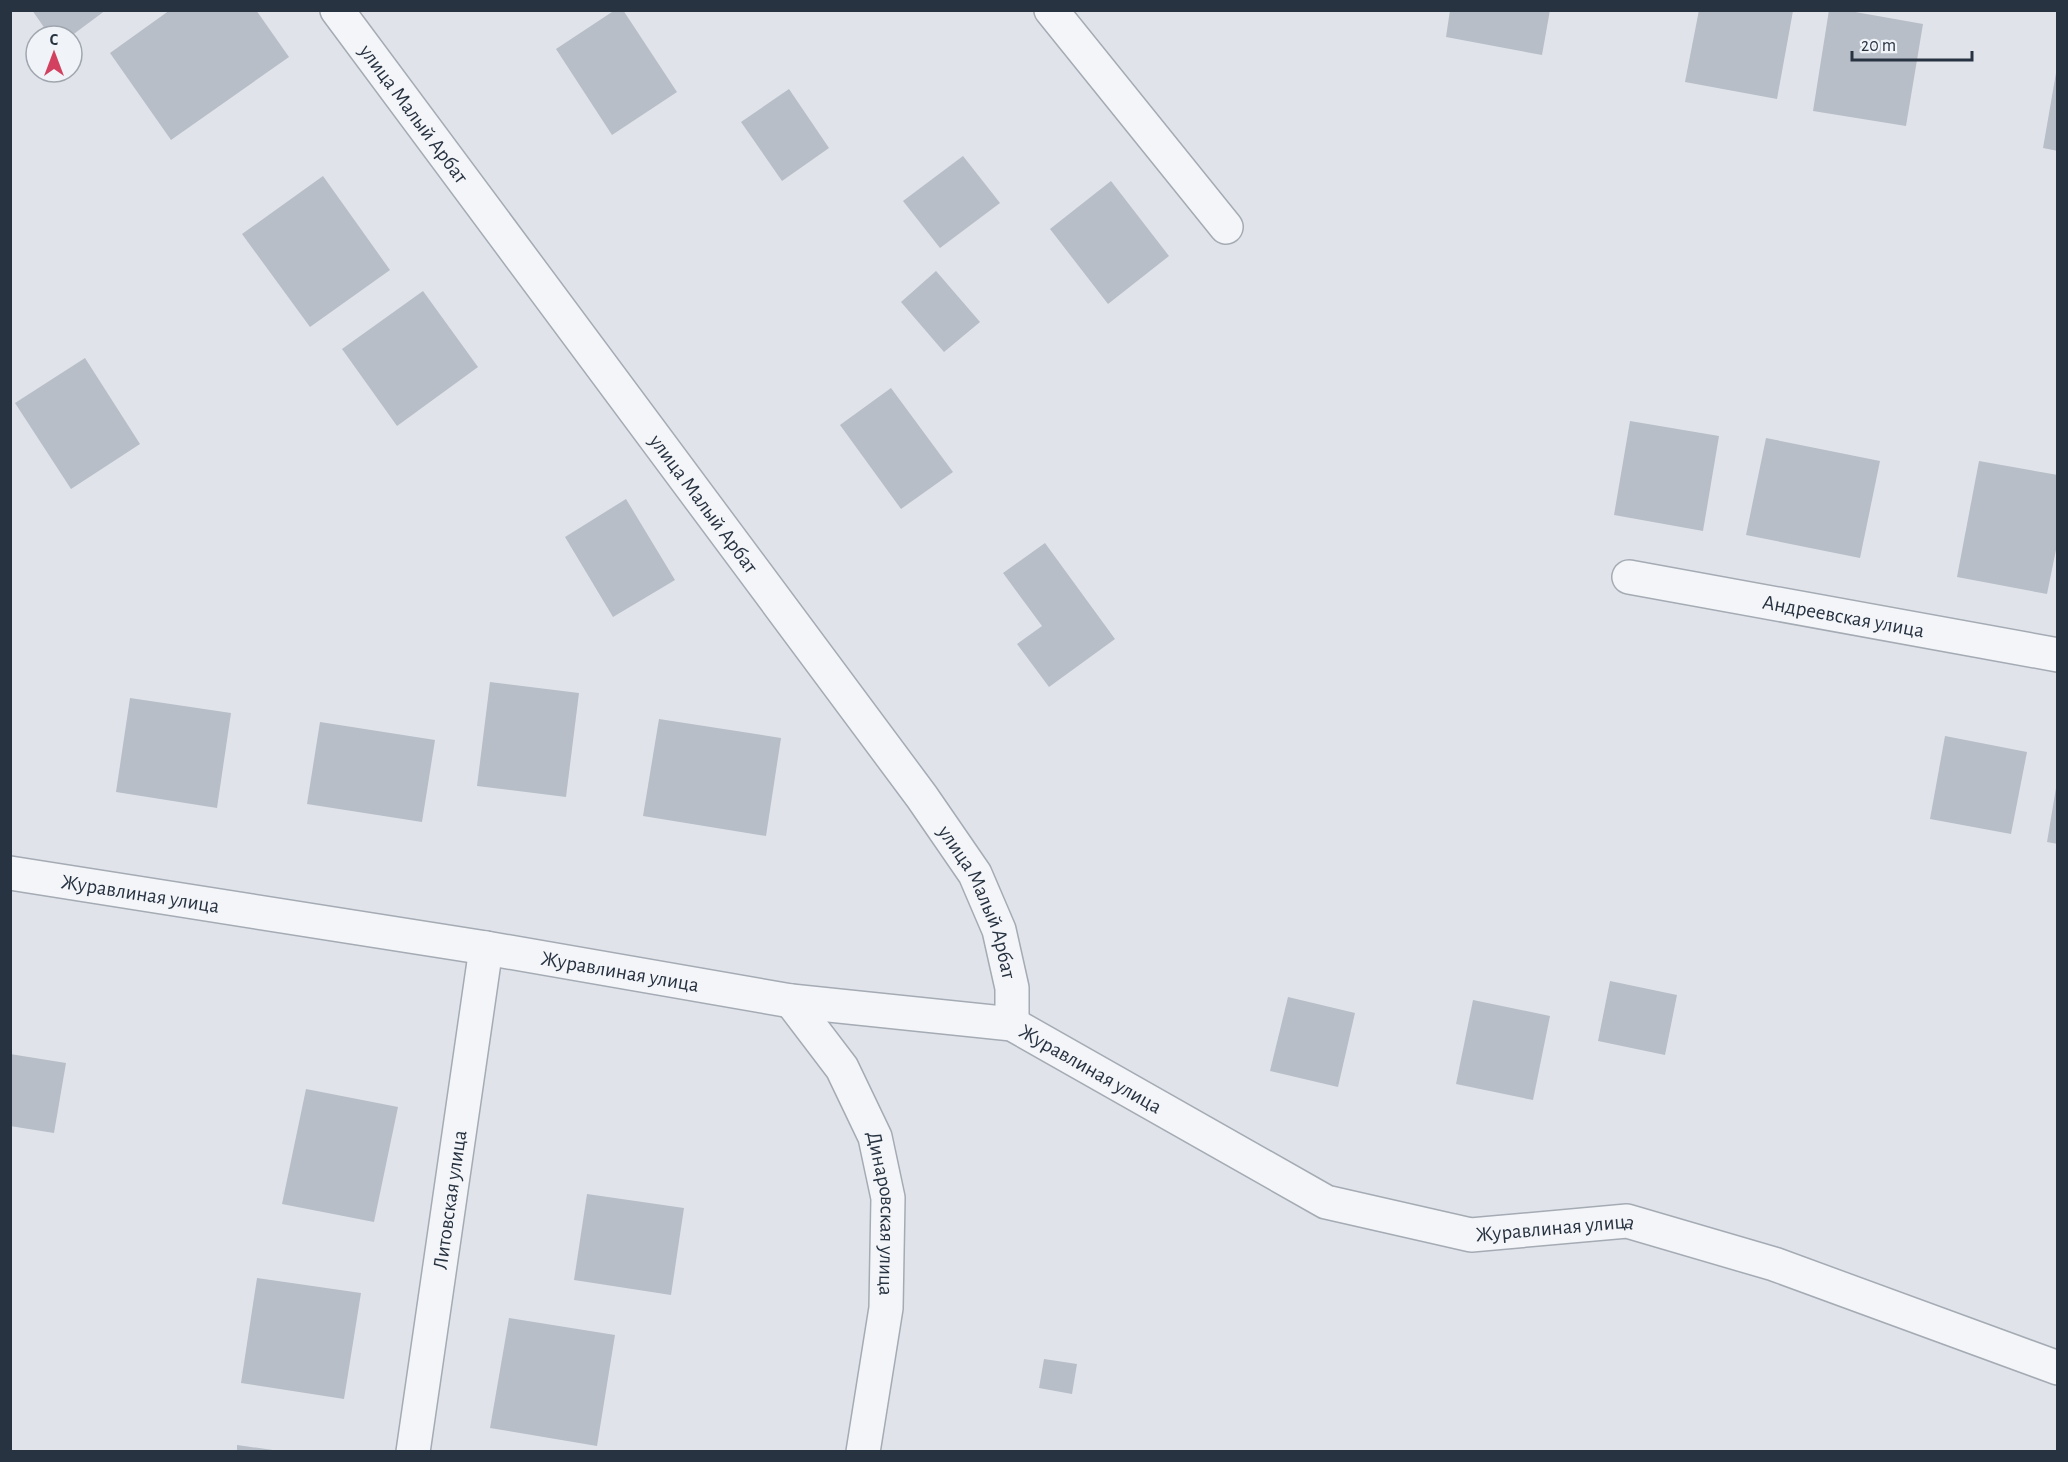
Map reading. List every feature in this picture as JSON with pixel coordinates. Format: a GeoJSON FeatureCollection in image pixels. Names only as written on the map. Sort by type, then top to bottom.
{"type":"FeatureCollection","features":[{"type":"Feature","properties":{"kind":"street","name":"улица Малый Арбат"},"geometry":{"type":"LineString","coordinates":[[337,10],[915,787],[975,874],[999,930],[1012,988],[1012,1024]]}},
{"type":"Feature","properties":{"kind":"street"},"geometry":{"type":"LineString","coordinates":[[1051,10],[1226,227]]}},
{"type":"Feature","properties":{"kind":"street","name":"Андреевская улица"},"geometry":{"type":"LineString","coordinates":[[1629,577],[2058,654]]}},
{"type":"Feature","properties":{"kind":"street","name":"Журавлиная улица"},"geometry":{"type":"LineString","coordinates":[[10,873],[486,948],[790,1000],[1012,1024],[1326,1202],[1471,1235],[1627,1221],[1774,1263],[2058,1368]]}},
{"type":"Feature","properties":{"kind":"street","name":"Литовская улица"},"geometry":{"type":"LineString","coordinates":[[413,1452],[486,948]]}},
{"type":"Feature","properties":{"kind":"street","name":"Динаровская улица"},"geometry":{"type":"LineString","coordinates":[[790,1000],[842,1068],[875,1137],[888,1198],[886,1308],[863,1452]]}},
{"type":"Feature","properties":{"kind":"building"},"geometry":{"type":"Polygon","coordinates":[[[32,10],[106,10],[84,26],[84,24],[42,24],[32,10]]]}},
{"type":"Feature","properties":{"kind":"building"},"geometry":{"type":"Polygon","coordinates":[[[170,10],[256,10],[289,57],[171,140],[110,53],[170,10]]]}},
{"type":"Feature","properties":{"kind":"building"},"geometry":{"type":"Polygon","coordinates":[[[615,10],[623,10],[677,92],[612,135],[556,49],[615,10]]]}},
{"type":"Feature","properties":{"kind":"building"},"geometry":{"type":"Polygon","coordinates":[[[1450,10],[1550,10],[1542,55],[1446,37],[1450,10]]]}},
{"type":"Feature","properties":{"kind":"building"},"geometry":{"type":"Polygon","coordinates":[[[1699,10],[1793,11],[1777,99],[1685,82],[1699,10]]]}},
{"type":"Feature","properties":{"kind":"building"},"geometry":{"type":"Polygon","coordinates":[[[1829,10],[1844,10],[1923,24],[1906,126],[1813,111],[1829,10]]]}},
{"type":"Feature","properties":{"kind":"building"},"geometry":{"type":"Polygon","coordinates":[[[2056,73],[2058,73],[2058,151],[2043,148],[2056,73]]]}},
{"type":"Feature","properties":{"kind":"building"},"geometry":{"type":"Polygon","coordinates":[[[789,89],[829,148],[782,181],[741,122],[789,89]]]}},
{"type":"Feature","properties":{"kind":"building"},"geometry":{"type":"Polygon","coordinates":[[[963,156],[1000,203],[940,248],[903,201],[963,156]]]}},
{"type":"Feature","properties":{"kind":"building"},"geometry":{"type":"Polygon","coordinates":[[[323,176],[390,270],[310,327],[242,234],[323,176]]]}},
{"type":"Feature","properties":{"kind":"building"},"geometry":{"type":"Polygon","coordinates":[[[1111,181],[1169,256],[1108,304],[1050,229],[1111,181]]]}},
{"type":"Feature","properties":{"kind":"building"},"geometry":{"type":"Polygon","coordinates":[[[936,271],[980,322],[944,352],[901,302],[936,271]]]}},
{"type":"Feature","properties":{"kind":"building"},"geometry":{"type":"Polygon","coordinates":[[[423,291],[478,367],[397,426],[342,349],[423,291]]]}},
{"type":"Feature","properties":{"kind":"building"},"geometry":{"type":"Polygon","coordinates":[[[85,358],[140,444],[71,489],[15,403],[85,358]]]}},
{"type":"Feature","properties":{"kind":"building"},"geometry":{"type":"Polygon","coordinates":[[[891,388],[953,472],[901,509],[840,425],[891,388]]]}},
{"type":"Feature","properties":{"kind":"building"},"geometry":{"type":"Polygon","coordinates":[[[1630,421],[1719,436],[1703,531],[1614,515],[1630,421]]]}},
{"type":"Feature","properties":{"kind":"building"},"geometry":{"type":"Polygon","coordinates":[[[1766,438],[1880,461],[1860,558],[1746,535],[1766,438]]]}},
{"type":"Feature","properties":{"kind":"building"},"geometry":{"type":"Polygon","coordinates":[[[1979,461],[2058,475],[2058,540],[2047,594],[1957,577],[1979,461]]]}},
{"type":"Feature","properties":{"kind":"building"},"geometry":{"type":"Polygon","coordinates":[[[626,499],[675,580],[613,617],[565,537],[626,499]]]}},
{"type":"Feature","properties":{"kind":"building"},"geometry":{"type":"Polygon","coordinates":[[[1045,543],[1115,639],[1049,687],[1017,644],[1042,626],[1003,573],[1045,543]]]}},
{"type":"Feature","properties":{"kind":"building"},"geometry":{"type":"Polygon","coordinates":[[[490,682],[579,693],[566,797],[477,786],[490,682]]]}},
{"type":"Feature","properties":{"kind":"building"},"geometry":{"type":"Polygon","coordinates":[[[130,698],[231,713],[217,808],[116,792],[130,698]]]}},
{"type":"Feature","properties":{"kind":"building"},"geometry":{"type":"Polygon","coordinates":[[[659,719],[781,738],[766,836],[643,816],[659,719]]]}},
{"type":"Feature","properties":{"kind":"building"},"geometry":{"type":"Polygon","coordinates":[[[320,722],[435,740],[422,822],[307,804],[320,722]]]}},
{"type":"Feature","properties":{"kind":"building"},"geometry":{"type":"Polygon","coordinates":[[[1945,736],[2027,752],[2011,834],[1930,819],[1945,736]]]}},
{"type":"Feature","properties":{"kind":"building"},"geometry":{"type":"Polygon","coordinates":[[[2056,788],[2058,789],[2058,844],[2047,842],[2056,788]]]}},
{"type":"Feature","properties":{"kind":"building"},"geometry":{"type":"Polygon","coordinates":[[[1610,981],[1677,995],[1665,1055],[1598,1041],[1610,981]]]}},
{"type":"Feature","properties":{"kind":"building"},"geometry":{"type":"Polygon","coordinates":[[[1288,997],[1355,1013],[1338,1087],[1270,1071],[1288,997]]]}},
{"type":"Feature","properties":{"kind":"building"},"geometry":{"type":"Polygon","coordinates":[[[1473,1000],[1550,1016],[1533,1100],[1456,1084],[1473,1000]]]}},
{"type":"Feature","properties":{"kind":"building"},"geometry":{"type":"Polygon","coordinates":[[[10,1054],[66,1063],[54,1133],[10,1126],[10,1054]]]}},
{"type":"Feature","properties":{"kind":"building"},"geometry":{"type":"Polygon","coordinates":[[[306,1089],[398,1107],[374,1222],[282,1204],[306,1089]]]}},
{"type":"Feature","properties":{"kind":"building"},"geometry":{"type":"Polygon","coordinates":[[[587,1194],[684,1208],[671,1295],[574,1280],[587,1194]]]}},
{"type":"Feature","properties":{"kind":"building"},"geometry":{"type":"Polygon","coordinates":[[[257,1278],[361,1293],[344,1399],[241,1383],[257,1278]]]}},
{"type":"Feature","properties":{"kind":"building"},"geometry":{"type":"Polygon","coordinates":[[[509,1318],[615,1335],[597,1446],[490,1428],[509,1318]]]}},
{"type":"Feature","properties":{"kind":"building"},"geometry":{"type":"Polygon","coordinates":[[[1044,1359],[1077,1364],[1072,1394],[1039,1388],[1044,1359]]]}},
{"type":"Feature","properties":{"kind":"building"},"geometry":{"type":"Polygon","coordinates":[[[237,1445],[273,1450],[273,1452],[237,1452],[237,1445]]]}}]}
